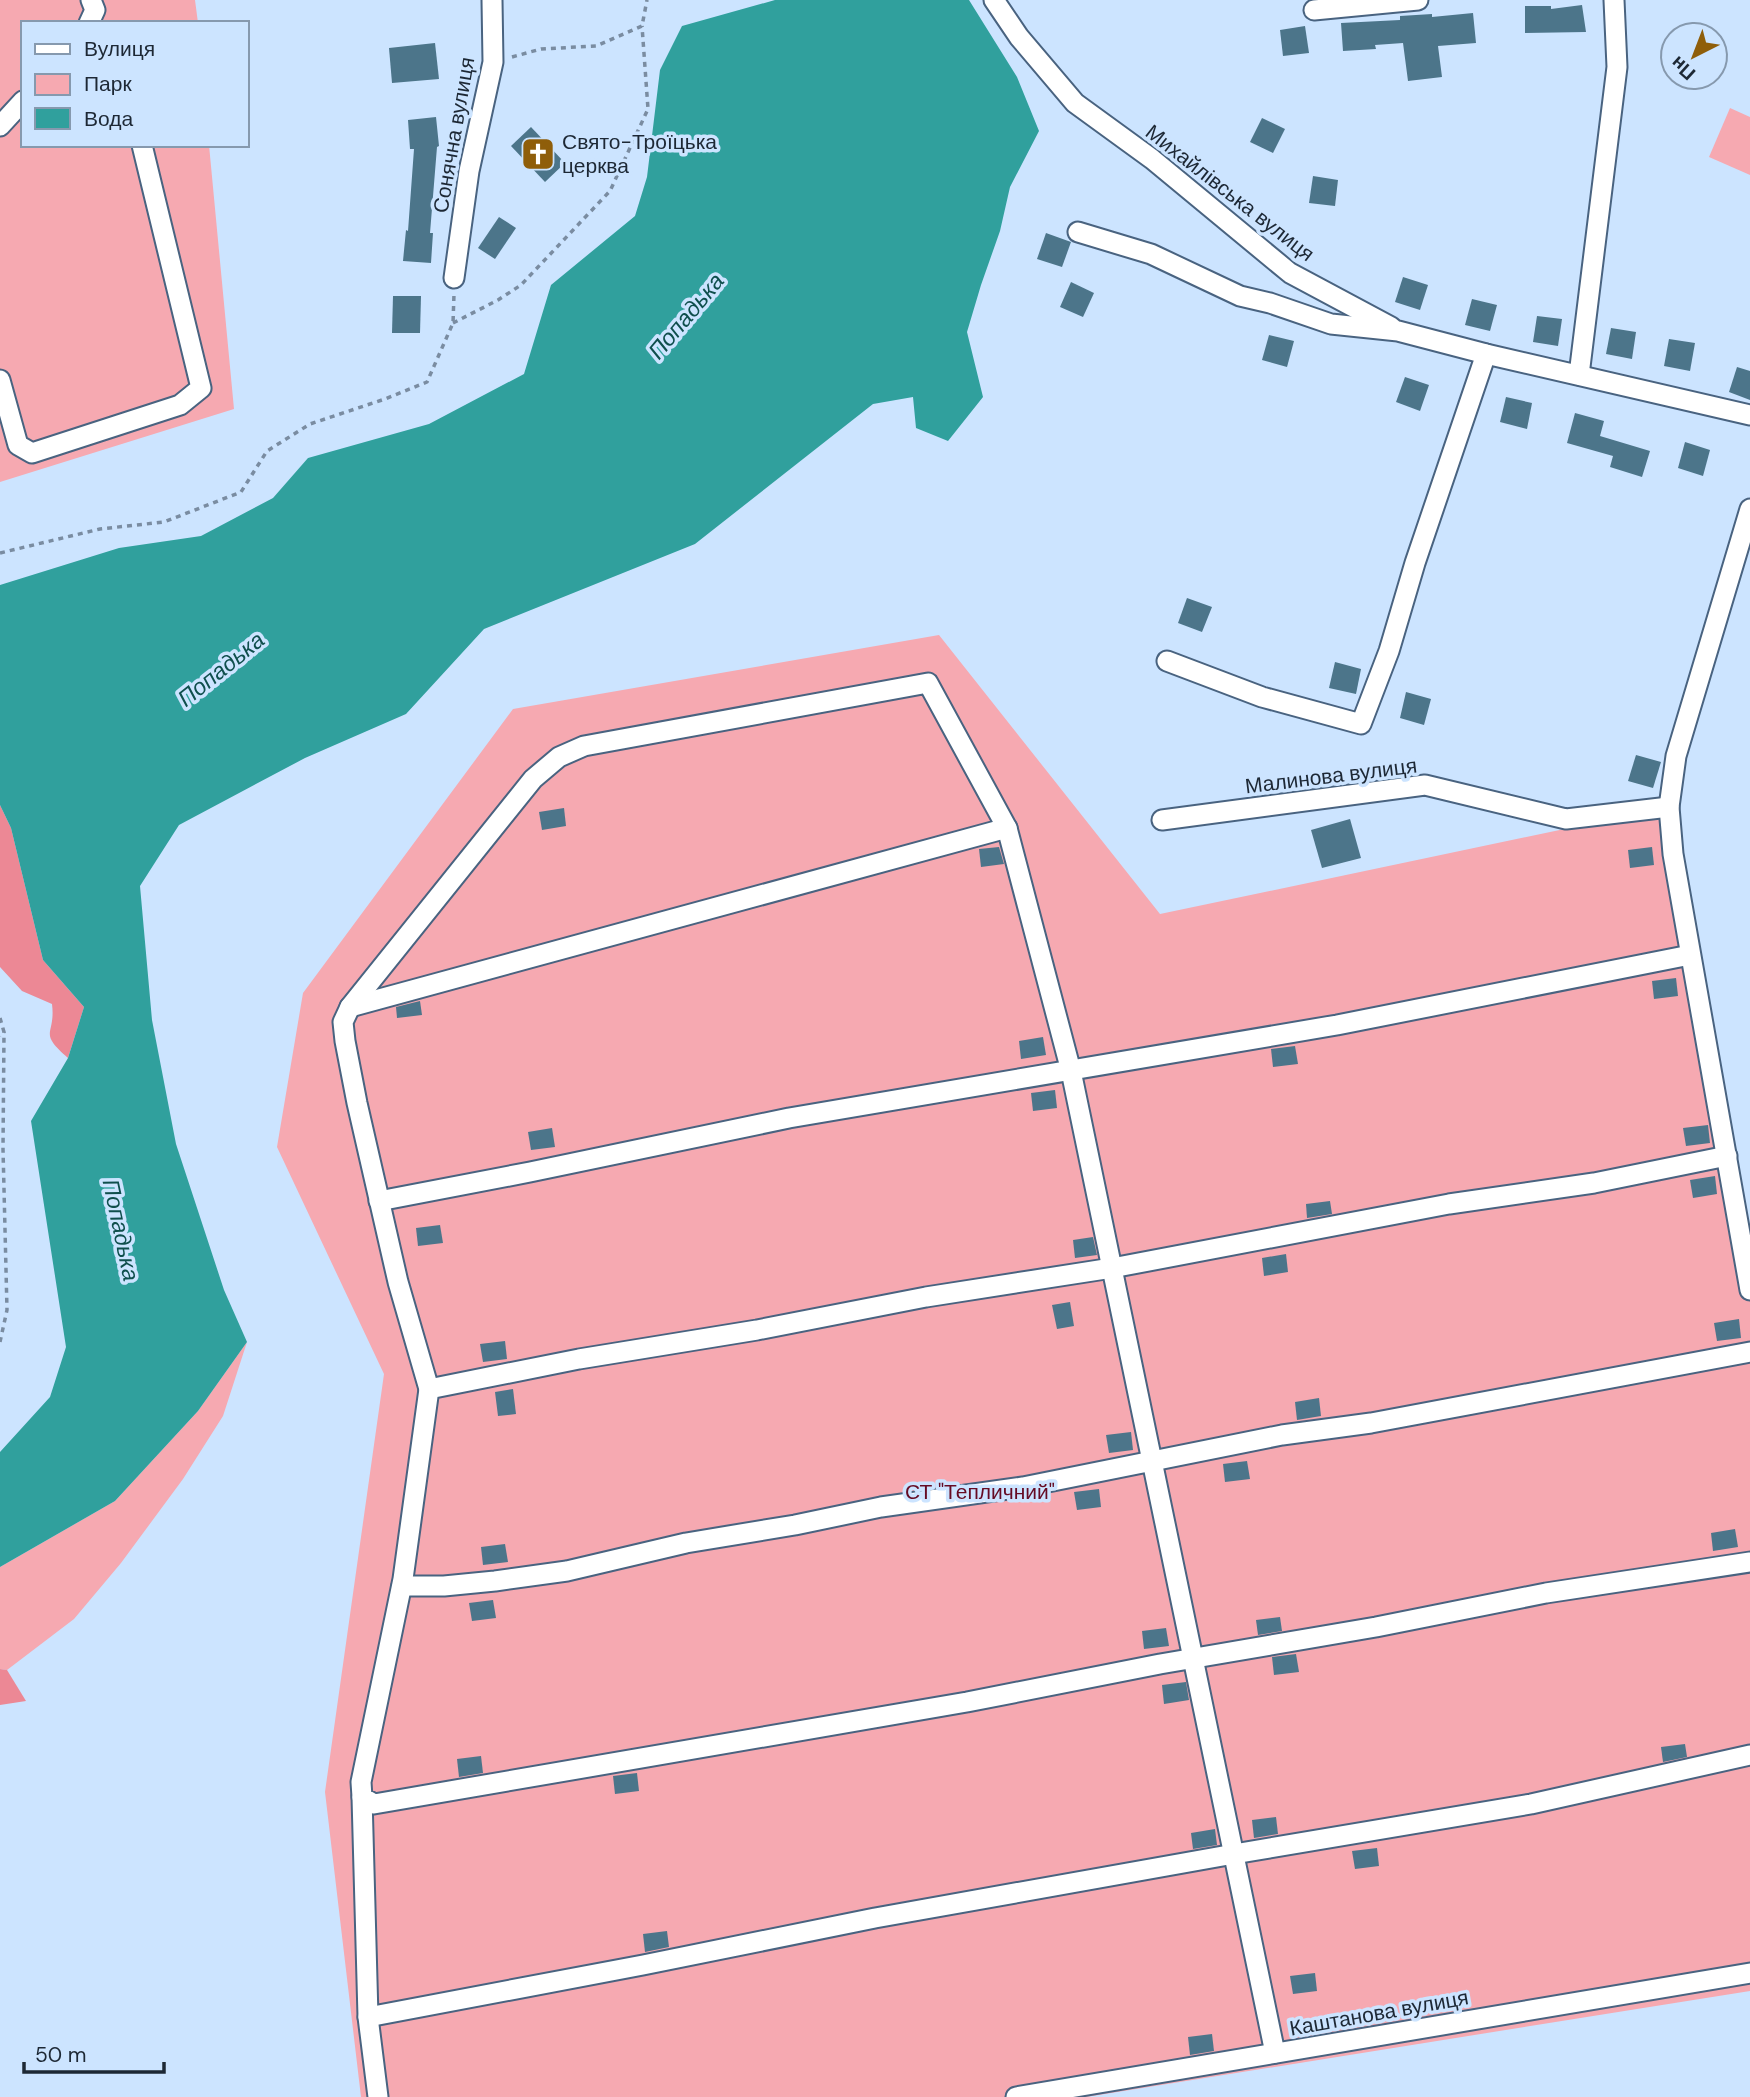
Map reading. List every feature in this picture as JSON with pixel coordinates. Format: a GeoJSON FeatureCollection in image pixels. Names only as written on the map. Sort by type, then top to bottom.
{"type":"FeatureCollection","features":[{"type":"Feature","properties":{"kind":"street","name":"Сонячна вулиця"},"geometry":{"type":"LineString","coordinates":[[454,278],[468,171],[493,62],[492,0]]}},
{"type":"Feature","properties":{"kind":"street","name":"Михайлівська вулиця"},"geometry":{"type":"LineString","coordinates":[[994,0],[1019,37],[1075,103],[1152,159],[1290,273],[1398,331]]}},
{"type":"Feature","properties":{"kind":"street"},"geometry":{"type":"LineString","coordinates":[[1314,10],[1418,0]]}},
{"type":"Feature","properties":{"kind":"street"},"geometry":{"type":"LineString","coordinates":[[1579,374],[1617,67],[1614,0]]}},
{"type":"Feature","properties":{"kind":"street"},"geometry":{"type":"LineString","coordinates":[[0,126],[21,103]]}},
{"type":"Feature","properties":{"kind":"street"},"geometry":{"type":"LineString","coordinates":[[0,380],[18,445],[32,453],[180,405],[201,388],[142,147]]}},
{"type":"Feature","properties":{"kind":"street","name":"Михайлівська вулиця"},"geometry":{"type":"LineString","coordinates":[[1078,232],[1151,254],[1240,296],[1270,303],[1331,324],[1398,331],[1750,415]]}},
{"type":"Feature","properties":{"kind":"street"},"geometry":{"type":"LineString","coordinates":[[1167,662],[1262,697],[1361,724],[1389,651],[1415,564],[1486,354]]}},
{"type":"Feature","properties":{"kind":"street"},"geometry":{"type":"LineString","coordinates":[[1750,509],[1676,756],[1669,807],[1673,854],[1750,1290]]}},
{"type":"Feature","properties":{"kind":"street"},"geometry":{"type":"LineString","coordinates":[[378,2097],[368,2017],[361,1782],[402,1586],[429,1389],[398,1282],[345,1041],[344,1023],[350,1007],[533,779],[559,757],[584,746],[928,683],[1007,828],[1071,1071],[1275,2053]]}},
{"type":"Feature","properties":{"kind":"street","name":"Малинова вулиця"},"geometry":{"type":"LineString","coordinates":[[1162,820],[1425,785],[1566,819],[1669,807]]}},
{"type":"Feature","properties":{"kind":"street"},"geometry":{"type":"LineString","coordinates":[[350,1007],[1007,828]]}},
{"type":"Feature","properties":{"kind":"street"},"geometry":{"type":"LineString","coordinates":[[379,1201],[789,1118],[1337,1025],[1690,955]]}},
{"type":"Feature","properties":{"kind":"street"},"geometry":{"type":"LineString","coordinates":[[429,1389],[579,1359],[926,1297],[1112,1268],[1449,1204],[1594,1183],[1727,1156]]}},
{"type":"Feature","properties":{"kind":"street"},"geometry":{"type":"LineString","coordinates":[[402,1586],[444,1586],[567,1571],[686,1543],[881,1507],[1023,1487],[1282,1435],[1371,1423],[1750,1352]]}},
{"type":"Feature","properties":{"kind":"street"},"geometry":{"type":"LineString","coordinates":[[362,1797],[374,1804],[954,1705],[1546,1593],[1750,1562]]}},
{"type":"Feature","properties":{"kind":"street"},"geometry":{"type":"LineString","coordinates":[[368,2017],[875,1917],[1531,1804],[1750,1755]]}},
{"type":"Feature","properties":{"kind":"street","name":"Каштанова вулиця"},"geometry":{"type":"LineString","coordinates":[[1016,2097],[1750,1973]]}},
{"type":"Feature","properties":{"kind":"path"},"geometry":{"type":"LineString","coordinates":[[453,323],[521,285],[610,191],[648,110],[642,26],[647,0]]}},
{"type":"Feature","properties":{"kind":"path"},"geometry":{"type":"LineString","coordinates":[[493,62],[541,49],[596,46],[642,26]]}},
{"type":"Feature","properties":{"kind":"path"},"geometry":{"type":"LineString","coordinates":[[0,553],[100,529],[164,522],[242,492],[267,451],[310,424],[426,382],[453,323],[454,278]]}},
{"type":"Feature","properties":{"kind":"path"},"geometry":{"type":"LineString","coordinates":[[0,1018],[7,1232],[7,1310],[0,1342]]}},
{"type":"Feature","properties":{"kind":"green space"},"geometry":{"type":"Polygon","coordinates":[[[0,0],[195,0],[198,21],[21,21],[21,147],[209,147],[234,409],[0,482],[0,0]]]}},
{"type":"Feature","properties":{"kind":"green space"},"geometry":{"type":"Polygon","coordinates":[[[1730,108],[1750,117],[1750,175],[1709,157],[1730,108]]]}},
{"type":"Feature","properties":{"kind":"green space","name":"СТ \"Тепличний\""},"geometry":{"type":"Polygon","coordinates":[[[939,635],[1160,914],[1669,807],[1750,1274],[1750,1991],[1086,2097],[361,2097],[325,1792],[384,1374],[277,1147],[303,993],[513,709],[939,635]]]}},
{"type":"Feature","properties":{"kind":"green space"},"geometry":{"type":"Polygon","coordinates":[[[247,1342],[223,1416],[183,1479],[121,1563],[74,1619],[7,1670],[0,1669],[0,1567],[115,1501],[198,1411],[247,1342]]]}},
{"type":"Feature","properties":{"kind":"shaded area"},"geometry":{"type":"Polygon","coordinates":[[[0,805],[11,828],[43,960],[84,1007],[68,1058],[50,1037],[52,1004],[22,991],[0,967],[0,805]]]}},
{"type":"Feature","properties":{"kind":"shaded area"},"geometry":{"type":"Polygon","coordinates":[[[0,1669],[7,1670],[26,1701],[0,1705],[0,1669]]]}},
{"type":"Feature","properties":{"kind":"water","name":"Попадька"},"geometry":{"type":"Polygon","coordinates":[[[775,0],[969,0],[1017,77],[1039,131],[1010,187],[1000,231],[967,332],[983,397],[948,441],[916,428],[913,397],[873,404],[695,544],[484,629],[406,714],[305,758],[179,825],[140,886],[152,1020],[176,1144],[224,1290],[247,1342],[198,1411],[115,1501],[0,1567],[0,1452],[50,1397],[66,1347],[31,1121],[68,1058],[84,1007],[43,960],[11,828],[0,805],[0,585],[119,548],[201,536],[273,498],[308,458],[429,424],[524,374],[551,285],[635,216],[647,177],[660,70],[682,26],[775,0]]]}},
{"type":"Feature","properties":{"kind":"building"},"geometry":{"type":"Polygon","coordinates":[[[1582,5],[1586,32],[1525,33],[1525,6],[1551,6],[1551,9],[1582,5]]]}},
{"type":"Feature","properties":{"kind":"building"},"geometry":{"type":"Polygon","coordinates":[[[1473,13],[1476,43],[1438,46],[1442,77],[1408,81],[1403,43],[1375,45],[1376,49],[1343,51],[1341,23],[1400,20],[1400,16],[1432,14],[1432,17],[1473,13]]]}},
{"type":"Feature","properties":{"kind":"building"},"geometry":{"type":"Polygon","coordinates":[[[1305,26],[1309,53],[1283,56],[1280,30],[1305,26]]]}},
{"type":"Feature","properties":{"kind":"building"},"geometry":{"type":"Polygon","coordinates":[[[435,43],[439,79],[392,83],[389,48],[435,43]]]}},
{"type":"Feature","properties":{"kind":"building"},"geometry":{"type":"Polygon","coordinates":[[[436,117],[439,146],[430,233],[433,233],[431,263],[403,261],[414,149],[410,149],[408,120],[436,117]]]}},
{"type":"Feature","properties":{"kind":"building"},"geometry":{"type":"Polygon","coordinates":[[[1262,118],[1285,129],[1273,153],[1250,142],[1262,118]]]}},
{"type":"Feature","properties":{"kind":"building","name":"Свято-Троїцька церква"},"geometry":{"type":"Polygon","coordinates":[[[531,127],[565,163],[545,182],[511,146],[531,127]]]}},
{"type":"Feature","properties":{"kind":"building"},"geometry":{"type":"Polygon","coordinates":[[[1313,176],[1338,180],[1335,206],[1309,203],[1313,176]]]}},
{"type":"Feature","properties":{"kind":"building"},"geometry":{"type":"Polygon","coordinates":[[[499,217],[516,228],[495,259],[478,248],[499,217]]]}},
{"type":"Feature","properties":{"kind":"building"},"geometry":{"type":"Polygon","coordinates":[[[1046,233],[1071,242],[1062,267],[1037,259],[1046,233]]]}},
{"type":"Feature","properties":{"kind":"building"},"geometry":{"type":"Polygon","coordinates":[[[1403,277],[1428,285],[1420,310],[1395,302],[1403,277]]]}},
{"type":"Feature","properties":{"kind":"building"},"geometry":{"type":"Polygon","coordinates":[[[1071,282],[1094,293],[1083,317],[1060,307],[1071,282]]]}},
{"type":"Feature","properties":{"kind":"building"},"geometry":{"type":"Polygon","coordinates":[[[393,296],[421,296],[420,333],[392,333],[393,296]]]}},
{"type":"Feature","properties":{"kind":"building"},"geometry":{"type":"Polygon","coordinates":[[[1472,299],[1497,305],[1490,331],[1465,325],[1472,299]]]}},
{"type":"Feature","properties":{"kind":"building"},"geometry":{"type":"Polygon","coordinates":[[[1537,316],[1562,319],[1558,346],[1533,342],[1537,316]]]}},
{"type":"Feature","properties":{"kind":"building"},"geometry":{"type":"Polygon","coordinates":[[[1611,328],[1636,332],[1632,359],[1606,354],[1611,328]]]}},
{"type":"Feature","properties":{"kind":"building"},"geometry":{"type":"Polygon","coordinates":[[[1269,335],[1294,341],[1287,367],[1262,360],[1269,335]]]}},
{"type":"Feature","properties":{"kind":"building"},"geometry":{"type":"Polygon","coordinates":[[[1669,339],[1695,343],[1690,371],[1664,366],[1669,339]]]}},
{"type":"Feature","properties":{"kind":"building"},"geometry":{"type":"Polygon","coordinates":[[[1737,367],[1750,371],[1750,400],[1729,392],[1737,367]]]}},
{"type":"Feature","properties":{"kind":"building"},"geometry":{"type":"Polygon","coordinates":[[[1405,377],[1429,385],[1420,411],[1396,402],[1405,377]]]}},
{"type":"Feature","properties":{"kind":"building"},"geometry":{"type":"Polygon","coordinates":[[[1506,397],[1532,403],[1527,429],[1500,422],[1506,397]]]}},
{"type":"Feature","properties":{"kind":"building"},"geometry":{"type":"Polygon","coordinates":[[[1575,413],[1604,421],[1600,436],[1650,451],[1642,477],[1610,467],[1613,456],[1567,443],[1575,413]]]}},
{"type":"Feature","properties":{"kind":"building"},"geometry":{"type":"Polygon","coordinates":[[[1685,442],[1710,450],[1703,476],[1678,468],[1685,442]]]}},
{"type":"Feature","properties":{"kind":"building"},"geometry":{"type":"Polygon","coordinates":[[[1187,598],[1212,607],[1202,632],[1178,623],[1187,598]]]}},
{"type":"Feature","properties":{"kind":"building"},"geometry":{"type":"Polygon","coordinates":[[[1335,662],[1361,669],[1356,694],[1329,688],[1335,662]]]}},
{"type":"Feature","properties":{"kind":"building"},"geometry":{"type":"Polygon","coordinates":[[[1406,692],[1431,699],[1424,725],[1400,718],[1406,692]]]}},
{"type":"Feature","properties":{"kind":"building"},"geometry":{"type":"Polygon","coordinates":[[[1636,755],[1661,762],[1653,788],[1628,781],[1636,755]]]}},
{"type":"Feature","properties":{"kind":"building"},"geometry":{"type":"Polygon","coordinates":[[[564,808],[566,826],[542,830],[539,812],[564,808]]]}},
{"type":"Feature","properties":{"kind":"building"},"geometry":{"type":"Polygon","coordinates":[[[1350,819],[1361,858],[1322,868],[1311,830],[1350,819]]]}},
{"type":"Feature","properties":{"kind":"building"},"geometry":{"type":"Polygon","coordinates":[[[999,847],[1004,864],[981,867],[979,849],[999,847]]]}},
{"type":"Feature","properties":{"kind":"building"},"geometry":{"type":"Polygon","coordinates":[[[1652,847],[1654,865],[1630,868],[1628,850],[1652,847]]]}},
{"type":"Feature","properties":{"kind":"building"},"geometry":{"type":"Polygon","coordinates":[[[1676,978],[1678,996],[1654,999],[1652,981],[1676,978]]]}},
{"type":"Feature","properties":{"kind":"building"},"geometry":{"type":"Polygon","coordinates":[[[420,1001],[422,1015],[397,1018],[396,1007],[420,1001]]]}},
{"type":"Feature","properties":{"kind":"building"},"geometry":{"type":"Polygon","coordinates":[[[1043,1037],[1046,1055],[1021,1059],[1019,1041],[1043,1037]]]}},
{"type":"Feature","properties":{"kind":"building"},"geometry":{"type":"Polygon","coordinates":[[[1295,1046],[1298,1064],[1273,1067],[1271,1049],[1295,1046]]]}},
{"type":"Feature","properties":{"kind":"building"},"geometry":{"type":"Polygon","coordinates":[[[1055,1090],[1057,1108],[1033,1111],[1031,1093],[1055,1090]]]}},
{"type":"Feature","properties":{"kind":"building"},"geometry":{"type":"Polygon","coordinates":[[[1708,1125],[1710,1143],[1686,1146],[1683,1128],[1708,1125]]]}},
{"type":"Feature","properties":{"kind":"building"},"geometry":{"type":"Polygon","coordinates":[[[552,1128],[555,1147],[531,1150],[528,1132],[552,1128]]]}},
{"type":"Feature","properties":{"kind":"building"},"geometry":{"type":"Polygon","coordinates":[[[1715,1176],[1717,1194],[1693,1198],[1690,1180],[1715,1176]]]}},
{"type":"Feature","properties":{"kind":"building"},"geometry":{"type":"Polygon","coordinates":[[[1330,1201],[1332,1214],[1307,1218],[1306,1204],[1330,1201]]]}},
{"type":"Feature","properties":{"kind":"building"},"geometry":{"type":"Polygon","coordinates":[[[440,1225],[443,1243],[418,1246],[416,1228],[440,1225]]]}},
{"type":"Feature","properties":{"kind":"building"},"geometry":{"type":"Polygon","coordinates":[[[1093,1237],[1097,1255],[1075,1258],[1073,1240],[1093,1237]]]}},
{"type":"Feature","properties":{"kind":"building"},"geometry":{"type":"Polygon","coordinates":[[[1286,1254],[1288,1272],[1264,1276],[1262,1258],[1286,1254]]]}},
{"type":"Feature","properties":{"kind":"building"},"geometry":{"type":"Polygon","coordinates":[[[1070,1302],[1074,1326],[1057,1329],[1052,1305],[1070,1302]]]}},
{"type":"Feature","properties":{"kind":"building"},"geometry":{"type":"Polygon","coordinates":[[[1739,1319],[1741,1338],[1717,1341],[1714,1323],[1739,1319]]]}},
{"type":"Feature","properties":{"kind":"building"},"geometry":{"type":"Polygon","coordinates":[[[505,1341],[507,1359],[483,1362],[480,1344],[505,1341]]]}},
{"type":"Feature","properties":{"kind":"building"},"geometry":{"type":"Polygon","coordinates":[[[513,1389],[516,1414],[498,1416],[495,1392],[513,1389]]]}},
{"type":"Feature","properties":{"kind":"building"},"geometry":{"type":"Polygon","coordinates":[[[1319,1398],[1321,1416],[1297,1420],[1295,1402],[1319,1398]]]}},
{"type":"Feature","properties":{"kind":"building"},"geometry":{"type":"Polygon","coordinates":[[[1131,1432],[1133,1450],[1109,1453],[1106,1435],[1131,1432]]]}},
{"type":"Feature","properties":{"kind":"building"},"geometry":{"type":"Polygon","coordinates":[[[1247,1461],[1250,1479],[1225,1482],[1223,1464],[1247,1461]]]}},
{"type":"Feature","properties":{"kind":"building"},"geometry":{"type":"Polygon","coordinates":[[[1099,1489],[1101,1507],[1077,1510],[1074,1492],[1099,1489]]]}},
{"type":"Feature","properties":{"kind":"building"},"geometry":{"type":"Polygon","coordinates":[[[1735,1529],[1738,1547],[1713,1551],[1711,1533],[1735,1529]]]}},
{"type":"Feature","properties":{"kind":"building"},"geometry":{"type":"Polygon","coordinates":[[[505,1544],[508,1562],[483,1565],[481,1547],[505,1544]]]}},
{"type":"Feature","properties":{"kind":"building"},"geometry":{"type":"Polygon","coordinates":[[[493,1600],[496,1618],[472,1621],[469,1603],[493,1600]]]}},
{"type":"Feature","properties":{"kind":"building"},"geometry":{"type":"Polygon","coordinates":[[[1280,1617],[1282,1631],[1258,1635],[1256,1620],[1280,1617]]]}},
{"type":"Feature","properties":{"kind":"building"},"geometry":{"type":"Polygon","coordinates":[[[1166,1628],[1169,1646],[1144,1649],[1142,1631],[1166,1628]]]}},
{"type":"Feature","properties":{"kind":"building"},"geometry":{"type":"Polygon","coordinates":[[[1296,1654],[1299,1672],[1274,1675],[1272,1657],[1296,1654]]]}},
{"type":"Feature","properties":{"kind":"building"},"geometry":{"type":"Polygon","coordinates":[[[1186,1682],[1189,1700],[1164,1704],[1162,1685],[1186,1682]]]}},
{"type":"Feature","properties":{"kind":"building"},"geometry":{"type":"Polygon","coordinates":[[[1685,1744],[1687,1757],[1663,1762],[1661,1747],[1685,1744]]]}},
{"type":"Feature","properties":{"kind":"building"},"geometry":{"type":"Polygon","coordinates":[[[481,1756],[483,1773],[459,1777],[457,1759],[481,1756]]]}},
{"type":"Feature","properties":{"kind":"building"},"geometry":{"type":"Polygon","coordinates":[[[637,1773],[639,1791],[615,1794],[613,1776],[637,1773]]]}},
{"type":"Feature","properties":{"kind":"building"},"geometry":{"type":"Polygon","coordinates":[[[1276,1817],[1278,1834],[1254,1838],[1252,1820],[1276,1817]]]}},
{"type":"Feature","properties":{"kind":"building"},"geometry":{"type":"Polygon","coordinates":[[[1215,1829],[1217,1845],[1193,1849],[1191,1833],[1215,1829]]]}},
{"type":"Feature","properties":{"kind":"building"},"geometry":{"type":"Polygon","coordinates":[[[1377,1848],[1379,1866],[1355,1869],[1352,1851],[1377,1848]]]}},
{"type":"Feature","properties":{"kind":"building"},"geometry":{"type":"Polygon","coordinates":[[[667,1931],[669,1947],[645,1952],[643,1934],[667,1931]]]}},
{"type":"Feature","properties":{"kind":"building"},"geometry":{"type":"Polygon","coordinates":[[[1315,1973],[1317,1991],[1293,1994],[1290,1976],[1315,1973]]]}},
{"type":"Feature","properties":{"kind":"building"},"geometry":{"type":"Polygon","coordinates":[[[1212,2034],[1214,2051],[1190,2055],[1188,2037],[1212,2034]]]}},
{"type":"Feature","properties":{"kind":"place","name":"Свято-Троїцька церква"},"geometry":{"type":"Point","coordinates":[538,154]}}]}
